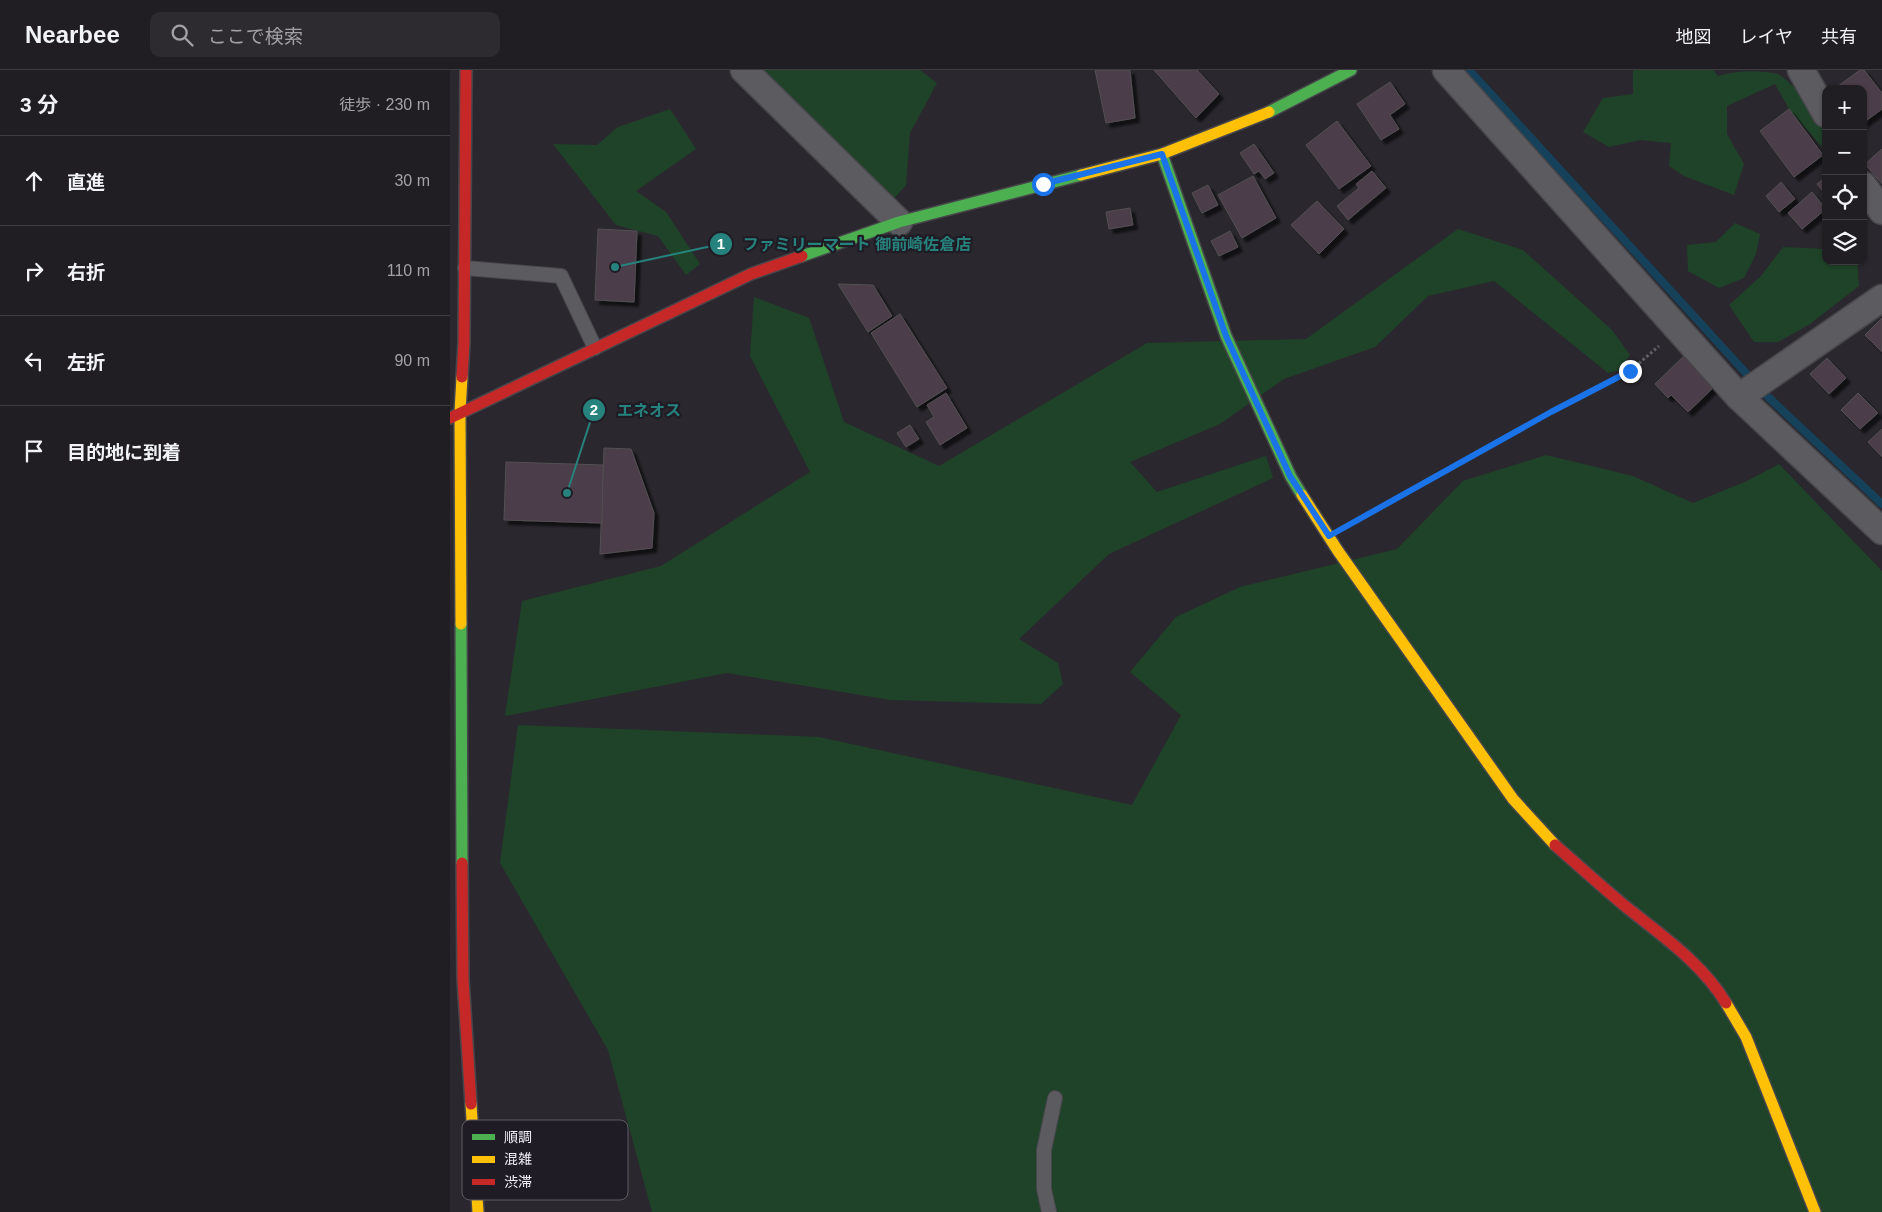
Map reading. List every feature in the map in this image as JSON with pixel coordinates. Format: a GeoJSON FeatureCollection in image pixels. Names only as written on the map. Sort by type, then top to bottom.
{"type":"FeatureCollection","features":[{"type":"Feature","properties":{"kind":"main road"},"geometry":{"type":"LineString","coordinates":[[466,70],[465,268],[455,415],[463,979],[472,1120]]}},
{"type":"Feature","properties":{"kind":"main road"},"geometry":{"type":"LineString","coordinates":[[455,415],[751,274],[899,222],[1162,154],[1278,108],[1350,70]]}},
{"type":"Feature","properties":{"kind":"main road"},"geometry":{"type":"LineString","coordinates":[[1162,154],[1226,336],[1290,476],[1329,536],[1513,799],[1552,842],[1624,905],[1679,949],[1718,990],[1746,1037],[1815,1212]]}},
{"type":"Feature","properties":{"kind":"street"},"geometry":{"type":"LineString","coordinates":[[744,70],[899,222]]}},
{"type":"Feature","properties":{"kind":"street"},"geometry":{"type":"LineString","coordinates":[[1446,70],[1739,397],[1882,531]]}},
{"type":"Feature","properties":{"kind":"street"},"geometry":{"type":"LineString","coordinates":[[1801,70],[1822,106]]}},
{"type":"Feature","properties":{"kind":"street"},"geometry":{"type":"LineString","coordinates":[[1867,190],[1882,211]]}},
{"type":"Feature","properties":{"kind":"street"},"geometry":{"type":"LineString","coordinates":[[1739,397],[1882,298]]}},
{"type":"Feature","properties":{"kind":"lane"},"geometry":{"type":"LineString","coordinates":[[465,268],[561,276],[595,348]]}},
{"type":"Feature","properties":{"kind":"lane"},"geometry":{"type":"LineString","coordinates":[[1049,1212],[1044,1189],[1044,1150],[1055,1098]]}},
{"type":"Feature","properties":{"kind":"path"},"geometry":{"type":"LineString","coordinates":[[1329,536],[1551,412],[1630,371],[1680,329]]}},
{"type":"Feature","properties":{"kind":"green space"},"geometry":{"type":"Polygon","coordinates":[[[755,70],[920,70],[937,83],[910,133],[906,185],[890,203],[755,70]]]}},
{"type":"Feature","properties":{"kind":"green space"},"geometry":{"type":"Polygon","coordinates":[[[1633,70],[1713,70],[1718,76],[1748,71],[1778,74],[1822,115],[1822,147],[1789,109],[1775,84],[1727,106],[1727,134],[1744,164],[1734,195],[1684,176],[1669,166],[1671,143],[1640,140],[1609,147],[1583,132],[1603,98],[1633,94],[1633,70]]]}},
{"type":"Feature","properties":{"kind":"green space"},"geometry":{"type":"Polygon","coordinates":[[[670,109],[696,149],[636,191],[666,212],[700,264],[686,275],[658,236],[616,225],[553,144],[597,145],[618,127],[670,109]]]}},
{"type":"Feature","properties":{"kind":"green space"},"geometry":{"type":"Polygon","coordinates":[[[1735,223],[1760,234],[1756,254],[1744,278],[1719,288],[1688,271],[1687,245],[1716,242],[1735,223]]]}},
{"type":"Feature","properties":{"kind":"green space"},"geometry":{"type":"Polygon","coordinates":[[[1458,229],[1523,250],[1612,330],[1630,355],[1620,370],[1608,373],[1494,281],[1428,296],[1375,347],[1284,379],[1220,424],[1130,462],[1157,492],[1266,456],[1273,478],[1109,554],[1019,639],[1058,663],[1063,684],[1041,704],[891,700],[727,673],[505,716],[522,601],[661,566],[810,472],[750,356],[754,297],[809,318],[844,422],[939,466],[1147,343],[1306,339],[1458,229]]]}},
{"type":"Feature","properties":{"kind":"green space"},"geometry":{"type":"Polygon","coordinates":[[[1783,247],[1822,249],[1822,265],[1857,265],[1859,286],[1810,324],[1778,342],[1754,342],[1729,305],[1761,276],[1783,247]]]}},
{"type":"Feature","properties":{"kind":"green space"},"geometry":{"type":"Polygon","coordinates":[[[1546,455],[1633,476],[1693,503],[1747,481],[1779,464],[1882,571],[1882,1212],[652,1212],[608,1050],[500,863],[518,725],[819,737],[1132,805],[1181,715],[1130,672],[1176,617],[1240,587],[1397,549],[1463,481],[1546,455]]]}},
{"type":"Feature","properties":{"kind":"building"},"geometry":{"type":"Polygon","coordinates":[[[1095,70],[1130,70],[1135,118],[1106,123],[1095,70]]]}},
{"type":"Feature","properties":{"kind":"building"},"geometry":{"type":"Polygon","coordinates":[[[1154,70],[1197,70],[1219,94],[1196,118],[1154,70]]]}},
{"type":"Feature","properties":{"kind":"building"},"geometry":{"type":"Polygon","coordinates":[[[1860,70],[1864,70],[1882,93],[1882,109],[1867,120],[1867,85],[1839,85],[1860,70]]]}},
{"type":"Feature","properties":{"kind":"building"},"geometry":{"type":"Polygon","coordinates":[[[1390,82],[1405,104],[1390,115],[1399,129],[1381,140],[1357,104],[1390,82]]]}},
{"type":"Feature","properties":{"kind":"building"},"geometry":{"type":"Polygon","coordinates":[[[1789,109],[1822,156],[1794,177],[1760,131],[1789,109]]]}},
{"type":"Feature","properties":{"kind":"building"},"geometry":{"type":"Polygon","coordinates":[[[1337,121],[1371,166],[1339,189],[1306,145],[1337,121]]]}},
{"type":"Feature","properties":{"kind":"building"},"geometry":{"type":"Polygon","coordinates":[[[1254,144],[1274,173],[1265,179],[1259,171],[1254,174],[1240,153],[1254,144]]]}},
{"type":"Feature","properties":{"kind":"building"},"geometry":{"type":"Polygon","coordinates":[[[1882,149],[1882,184],[1867,166],[1867,162],[1882,149]]]}},
{"type":"Feature","properties":{"kind":"building"},"geometry":{"type":"Polygon","coordinates":[[[1372,171],[1386,188],[1348,220],[1337,206],[1359,188],[1356,184],[1372,171]]]}},
{"type":"Feature","properties":{"kind":"building"},"geometry":{"type":"Polygon","coordinates":[[[1253,176],[1276,218],[1242,238],[1218,195],[1253,176]]]}},
{"type":"Feature","properties":{"kind":"building"},"geometry":{"type":"Polygon","coordinates":[[[1822,180],[1822,190],[1817,184],[1822,180]]]}},
{"type":"Feature","properties":{"kind":"building"},"geometry":{"type":"Polygon","coordinates":[[[1781,182],[1795,199],[1779,212],[1766,196],[1781,182]]]}},
{"type":"Feature","properties":{"kind":"building"},"geometry":{"type":"Polygon","coordinates":[[[1208,185],[1218,205],[1202,213],[1192,193],[1208,185]]]}},
{"type":"Feature","properties":{"kind":"building"},"geometry":{"type":"Polygon","coordinates":[[[1812,192],[1822,204],[1822,212],[1802,229],[1788,213],[1812,192]]]}},
{"type":"Feature","properties":{"kind":"building"},"geometry":{"type":"Polygon","coordinates":[[[1317,201],[1344,229],[1319,254],[1291,225],[1317,201]]]}},
{"type":"Feature","properties":{"kind":"building"},"geometry":{"type":"Polygon","coordinates":[[[1130,208],[1133,225],[1109,229],[1106,212],[1130,208]]]}},
{"type":"Feature","properties":{"kind":"building"},"geometry":{"type":"Polygon","coordinates":[[[598,229],[637,231],[634,302],[595,300],[598,229]]]}},
{"type":"Feature","properties":{"kind":"building"},"geometry":{"type":"Polygon","coordinates":[[[1230,231],[1238,247],[1219,256],[1211,241],[1230,231]]]}},
{"type":"Feature","properties":{"kind":"building"},"geometry":{"type":"Polygon","coordinates":[[[838,284],[873,285],[892,316],[868,332],[838,284]]]}},
{"type":"Feature","properties":{"kind":"building"},"geometry":{"type":"Polygon","coordinates":[[[900,314],[947,388],[917,407],[871,333],[900,314]]]}},
{"type":"Feature","properties":{"kind":"building"},"geometry":{"type":"Polygon","coordinates":[[[1882,318],[1882,352],[1865,335],[1882,318]]]}},
{"type":"Feature","properties":{"kind":"building"},"geometry":{"type":"Polygon","coordinates":[[[1685,355],[1715,386],[1688,412],[1671,395],[1668,398],[1655,384],[1685,355]]]}},
{"type":"Feature","properties":{"kind":"building"},"geometry":{"type":"Polygon","coordinates":[[[1827,358],[1846,378],[1829,394],[1810,374],[1827,358]]]}},
{"type":"Feature","properties":{"kind":"building"},"geometry":{"type":"Polygon","coordinates":[[[946,393],[967,428],[940,445],[926,422],[934,417],[927,405],[946,393]]]}},
{"type":"Feature","properties":{"kind":"building"},"geometry":{"type":"Polygon","coordinates":[[[1858,393],[1878,413],[1860,429],[1841,410],[1858,393]]]}},
{"type":"Feature","properties":{"kind":"building"},"geometry":{"type":"Polygon","coordinates":[[[910,425],[919,439],[906,447],[897,433],[910,425]]]}},
{"type":"Feature","properties":{"kind":"building"},"geometry":{"type":"Polygon","coordinates":[[[1882,429],[1882,457],[1868,442],[1882,429]]]}},
{"type":"Feature","properties":{"kind":"building"},"geometry":{"type":"Polygon","coordinates":[[[604,448],[631,449],[654,513],[652,548],[600,554],[604,448]]]}},
{"type":"Feature","properties":{"kind":"building"},"geometry":{"type":"Polygon","coordinates":[[[506,462],[603,465],[602,523],[504,520],[506,462]]]}},
{"type":"Feature","properties":{"kind":"waterway"},"geometry":{"type":"LineString","coordinates":[[1469,70],[1765,394],[1882,504]]}},
{"type":"Feature","properties":{"kind":"traffic: fast"},"geometry":{"type":"LineString","coordinates":[[1269,112],[1351,70]]}},
{"type":"Feature","properties":{"kind":"traffic: fast"},"geometry":{"type":"LineString","coordinates":[[1162,154],[1226,336],[1291,477],[1302,495]]}},
{"type":"Feature","properties":{"kind":"traffic: fast"},"geometry":{"type":"LineString","coordinates":[[802,256],[899,222],[1081,175]]}},
{"type":"Feature","properties":{"kind":"traffic: fast"},"geometry":{"type":"LineString","coordinates":[[461,624],[462,863]]}},
{"type":"Feature","properties":{"kind":"traffic: slow"},"geometry":{"type":"LineString","coordinates":[[1081,175],[1162,154],[1269,112]]}},
{"type":"Feature","properties":{"kind":"traffic: slow"},"geometry":{"type":"LineString","coordinates":[[461,624],[460,412],[462,377]]}},
{"type":"Feature","properties":{"kind":"traffic: slow"},"geometry":{"type":"LineString","coordinates":[[1302,495],[1338,551],[1513,799],[1555,845]]}},
{"type":"Feature","properties":{"kind":"traffic: slow"},"geometry":{"type":"LineString","coordinates":[[1726,1003],[1746,1037],[1815,1212]]}},
{"type":"Feature","properties":{"kind":"traffic: slow"},"geometry":{"type":"LineString","coordinates":[[471,1104],[472,1120]]}},
{"type":"Feature","properties":{"kind":"traffic: slow"},"geometry":{"type":"LineString","coordinates":[[477,1200],[478,1212]]}},
{"type":"Feature","properties":{"kind":"traffic: jam"},"geometry":{"type":"LineString","coordinates":[[462,377],[464,343],[466,70]]}},
{"type":"Feature","properties":{"kind":"traffic: jam"},"geometry":{"type":"LineString","coordinates":[[450,418],[751,274],[802,256]]}},
{"type":"Feature","properties":{"kind":"traffic: jam"},"geometry":{"type":"LineString","coordinates":[[1555,845],[1693,962],[1726,1003]]}},
{"type":"Feature","properties":{"kind":"traffic: jam"},"geometry":{"type":"LineString","coordinates":[[462,863],[463,979],[471,1104]]}},
{"type":"Feature","properties":{"kind":"place","name":"ファミリーマート 御前崎佐倉店"},"geometry":{"type":"Point","coordinates":[615,267]}},
{"type":"Feature","properties":{"kind":"place","name":"エネオス"},"geometry":{"type":"Point","coordinates":[567,493]}},
{"type":"Feature","properties":{"kind":"route"},"geometry":{"type":"LineString","coordinates":[[1043,184],[1162,154],[1226,336],[1290,476],[1329,536],[1551,412],[1630,371]]}}]}
